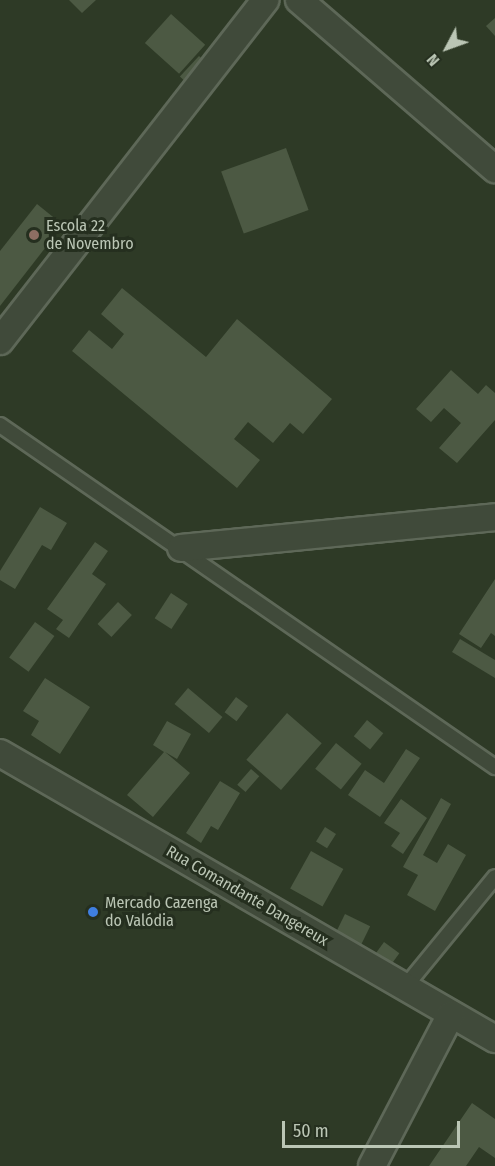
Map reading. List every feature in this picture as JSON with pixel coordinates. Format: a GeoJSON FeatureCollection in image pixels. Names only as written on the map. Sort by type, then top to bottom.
{"type":"FeatureCollection","features":[{"type":"Feature","properties":{"kind":"street"},"geometry":{"type":"LineString","coordinates":[[0,341],[265,0]]}},
{"type":"Feature","properties":{"kind":"street"},"geometry":{"type":"LineString","coordinates":[[299,0],[495,169]]}},
{"type":"Feature","properties":{"kind":"street"},"geometry":{"type":"LineString","coordinates":[[181,548],[495,517]]}},
{"type":"Feature","properties":{"kind":"street","name":"Rua Comandante Dangereux"},"geometry":{"type":"LineString","coordinates":[[0,753],[495,1039]]}},
{"type":"Feature","properties":{"kind":"street"},"geometry":{"type":"LineString","coordinates":[[372,1166],[450,1014]]}},
{"type":"Feature","properties":{"kind":"lane"},"geometry":{"type":"LineString","coordinates":[[0,425],[495,767]]}},
{"type":"Feature","properties":{"kind":"lane"},"geometry":{"type":"LineString","coordinates":[[405,987],[495,877]]}},
{"type":"Feature","properties":{"kind":"building"},"geometry":{"type":"Polygon","coordinates":[[[69,0],[96,0],[82,13],[69,0]]]}},
{"type":"Feature","properties":{"kind":"building"},"geometry":{"type":"Polygon","coordinates":[[[171,14],[205,45],[179,74],[145,43],[171,14]]]}},
{"type":"Feature","properties":{"kind":"building"},"geometry":{"type":"Polygon","coordinates":[[[495,18],[495,36],[486,26],[495,18]]]}},
{"type":"Feature","properties":{"kind":"building"},"geometry":{"type":"Polygon","coordinates":[[[199,56],[211,67],[192,87],[180,76],[199,56]]]}},
{"type":"Feature","properties":{"kind":"building"},"geometry":{"type":"Polygon","coordinates":[[[286,148],[309,210],[244,234],[221,172],[286,148]]]}},
{"type":"Feature","properties":{"kind":"building"},"geometry":{"type":"Polygon","coordinates":[[[37,204],[63,225],[0,306],[0,251],[37,204]]]}},
{"type":"Feature","properties":{"kind":"building"},"geometry":{"type":"Polygon","coordinates":[[[122,288],[206,357],[237,319],[332,399],[303,434],[290,423],[273,443],[248,422],[234,439],[260,460],[237,488],[72,351],[89,330],[112,349],[124,334],[101,314],[122,288]]]}},
{"type":"Feature","properties":{"kind":"building"},"geometry":{"type":"Polygon","coordinates":[[[451,370],[478,394],[486,385],[495,393],[495,420],[457,463],[439,448],[461,423],[444,408],[431,422],[416,409],[451,370]]]}},
{"type":"Feature","properties":{"kind":"building"},"geometry":{"type":"Polygon","coordinates":[[[40,507],[67,523],[51,550],[42,545],[15,589],[0,580],[0,571],[40,507]]]}},
{"type":"Feature","properties":{"kind":"building"},"geometry":{"type":"Polygon","coordinates":[[[95,542],[108,551],[92,574],[106,584],[69,638],[56,629],[63,620],[47,609],[95,542]]]}},
{"type":"Feature","properties":{"kind":"building"},"geometry":{"type":"Polygon","coordinates":[[[495,579],[495,636],[491,633],[481,648],[459,634],[495,579]]]}},
{"type":"Feature","properties":{"kind":"building"},"geometry":{"type":"Polygon","coordinates":[[[171,593],[188,604],[171,629],[155,618],[171,593]]]}},
{"type":"Feature","properties":{"kind":"building"},"geometry":{"type":"Polygon","coordinates":[[[118,602],[132,615],[111,637],[98,624],[118,602]]]}},
{"type":"Feature","properties":{"kind":"building"},"geometry":{"type":"Polygon","coordinates":[[[35,622],[54,636],[29,672],[9,658],[35,622]]]}},
{"type":"Feature","properties":{"kind":"building"},"geometry":{"type":"Polygon","coordinates":[[[460,639],[495,660],[495,678],[452,652],[460,639]]]}},
{"type":"Feature","properties":{"kind":"building"},"geometry":{"type":"Polygon","coordinates":[[[45,678],[90,707],[60,754],[31,735],[39,721],[23,711],[45,678]]]}},
{"type":"Feature","properties":{"kind":"building"},"geometry":{"type":"Polygon","coordinates":[[[188,688],[222,717],[209,733],[175,704],[188,688]]]}},
{"type":"Feature","properties":{"kind":"building"},"geometry":{"type":"Polygon","coordinates":[[[236,697],[248,706],[237,721],[225,712],[236,697]]]}},
{"type":"Feature","properties":{"kind":"building"},"geometry":{"type":"Polygon","coordinates":[[[287,713],[322,743],[281,790],[246,760],[287,713]]]}},
{"type":"Feature","properties":{"kind":"building"},"geometry":{"type":"Polygon","coordinates":[[[367,720],[383,733],[370,750],[354,736],[367,720]]]}},
{"type":"Feature","properties":{"kind":"building"},"geometry":{"type":"Polygon","coordinates":[[[167,721],[191,734],[177,759],[165,752],[190,773],[153,817],[127,795],[164,752],[153,745],[167,721]]]}},
{"type":"Feature","properties":{"kind":"building"},"geometry":{"type":"Polygon","coordinates":[[[336,743],[362,764],[341,789],[315,769],[336,743]]]}},
{"type":"Feature","properties":{"kind":"building"},"geometry":{"type":"Polygon","coordinates":[[[406,749],[420,758],[380,817],[348,795],[365,770],[384,783],[406,749]]]}},
{"type":"Feature","properties":{"kind":"building"},"geometry":{"type":"Polygon","coordinates":[[[251,769],[259,776],[246,792],[237,785],[251,769]]]}},
{"type":"Feature","properties":{"kind":"building"},"geometry":{"type":"Polygon","coordinates":[[[220,781],[240,793],[218,830],[211,826],[201,843],[186,833],[220,781]]]}},
{"type":"Feature","properties":{"kind":"building"},"geometry":{"type":"Polygon","coordinates":[[[441,798],[451,804],[423,855],[437,863],[448,844],[466,855],[435,911],[407,895],[418,875],[403,867],[441,798]]]}},
{"type":"Feature","properties":{"kind":"building"},"geometry":{"type":"Polygon","coordinates":[[[401,799],[427,818],[403,854],[391,846],[400,833],[384,823],[401,799]]]}},
{"type":"Feature","properties":{"kind":"building"},"geometry":{"type":"Polygon","coordinates":[[[325,827],[336,834],[327,848],[316,841],[325,827]]]}},
{"type":"Feature","properties":{"kind":"building"},"geometry":{"type":"Polygon","coordinates":[[[311,851],[343,869],[323,907],[290,889],[311,851]]]}},
{"type":"Feature","properties":{"kind":"building"},"geometry":{"type":"Polygon","coordinates":[[[345,914],[370,926],[360,948],[334,936],[345,914]]]}},
{"type":"Feature","properties":{"kind":"building"},"geometry":{"type":"Polygon","coordinates":[[[384,942],[399,953],[389,967],[374,956],[384,942]]]}},
{"type":"Feature","properties":{"kind":"building"},"geometry":{"type":"Polygon","coordinates":[[[472,1103],[495,1119],[495,1158],[479,1147],[466,1166],[429,1166],[472,1103]]]}},
{"type":"Feature","properties":{"kind":"place","name":"Escola 22 de Novembro"},"geometry":{"type":"Point","coordinates":[34,235]}},
{"type":"Feature","properties":{"kind":"place","name":"Mercado Cazenga do Valódia"},"geometry":{"type":"Point","coordinates":[93,912]}}]}
